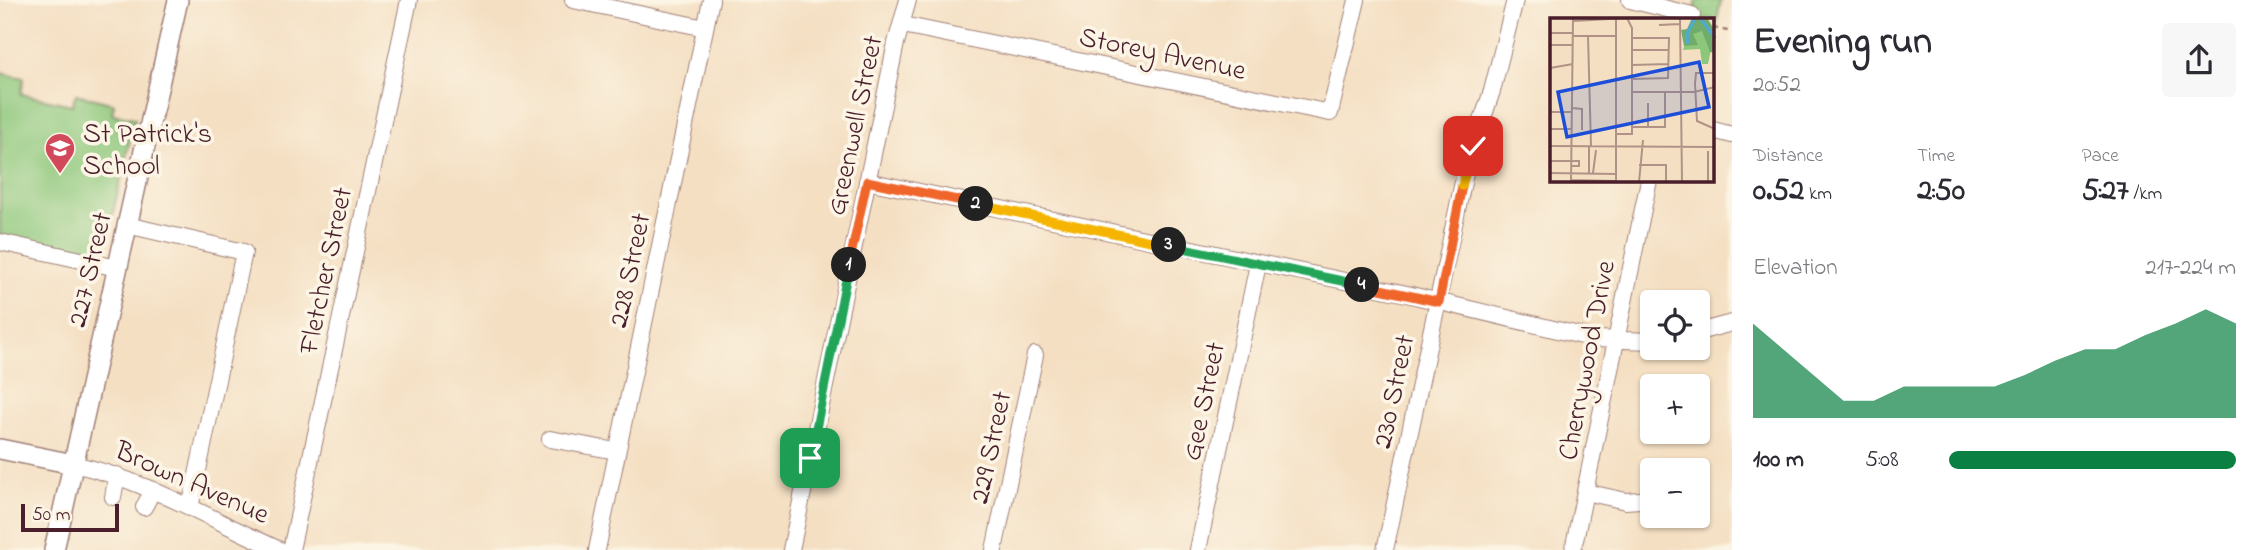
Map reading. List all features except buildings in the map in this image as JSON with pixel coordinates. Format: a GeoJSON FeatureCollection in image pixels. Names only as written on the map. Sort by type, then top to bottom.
{"type":"FeatureCollection","features":[{"type":"Feature","properties":{"kind":"main road","name":"227 Street"},"geometry":{"type":"LineString","coordinates":[[54,550],[178,0]]}},
{"type":"Feature","properties":{"kind":"main road","name":"Brown Avenue"},"geometry":{"type":"LineString","coordinates":[[0,449],[74,464]]}},
{"type":"Feature","properties":{"kind":"street","name":"Fletcher Street"},"geometry":{"type":"LineString","coordinates":[[291,550],[409,0]]}},
{"type":"Feature","properties":{"kind":"street"},"geometry":{"type":"LineString","coordinates":[[573,0],[705,27]]}},
{"type":"Feature","properties":{"kind":"street","name":"228 Street"},"geometry":{"type":"LineString","coordinates":[[597,550],[711,0]]}},
{"type":"Feature","properties":{"kind":"street","name":"Greenwell Street"},"geometry":{"type":"LineString","coordinates":[[791,550],[896,43],[908,0]]}},
{"type":"Feature","properties":{"kind":"street","name":"Storey Avenue"},"geometry":{"type":"LineString","coordinates":[[903,25],[1330,113],[1357,0]]}},
{"type":"Feature","properties":{"kind":"street","name":"230 Street"},"geometry":{"type":"LineString","coordinates":[[1385,550],[1466,168],[1489,100],[1515,0]]}},
{"type":"Feature","properties":{"kind":"street"},"geometry":{"type":"LineString","coordinates":[[1630,0],[1692,15]]}},
{"type":"Feature","properties":{"kind":"street"},"geometry":{"type":"LineString","coordinates":[[1714,131],[1732,135]]}},
{"type":"Feature","properties":{"kind":"street"},"geometry":{"type":"LineString","coordinates":[[867,181],[1439,302],[1568,334],[1640,341]]}},
{"type":"Feature","properties":{"kind":"street","name":"Cherrywood Drive"},"geometry":{"type":"LineString","coordinates":[[1573,550],[1649,182]]}},
{"type":"Feature","properties":{"kind":"street"},"geometry":{"type":"LineString","coordinates":[[127,225],[244,252],[190,508]]}},
{"type":"Feature","properties":{"kind":"street"},"geometry":{"type":"LineString","coordinates":[[0,242],[117,268]]}},
{"type":"Feature","properties":{"kind":"street","name":"Gee Street"},"geometry":{"type":"LineString","coordinates":[[1198,550],[1258,264]]}},
{"type":"Feature","properties":{"kind":"street"},"geometry":{"type":"LineString","coordinates":[[1710,329],[1732,323]]}},
{"type":"Feature","properties":{"kind":"street","name":"229 Street"},"geometry":{"type":"LineString","coordinates":[[994,550],[1035,355]]}},
{"type":"Feature","properties":{"kind":"street"},"geometry":{"type":"LineString","coordinates":[[550,439],[617,451]]}},
{"type":"Feature","properties":{"kind":"street","name":"Brown Avenue"},"geometry":{"type":"LineString","coordinates":[[74,464],[117,475],[153,490],[257,545],[280,550]]}},
{"type":"Feature","properties":{"kind":"street"},"geometry":{"type":"LineString","coordinates":[[113,497],[117,475]]}},
{"type":"Feature","properties":{"kind":"street"},"geometry":{"type":"LineString","coordinates":[[144,507],[153,490]]}},
{"type":"Feature","properties":{"kind":"street"},"geometry":{"type":"LineString","coordinates":[[1585,492],[1626,501],[1640,500]]}},
{"type":"Feature","properties":{"kind":"path"},"geometry":{"type":"LineString","coordinates":[[1714,28],[1732,32]]}},
{"type":"Feature","properties":{"kind":"green space"},"geometry":{"type":"Polygon","coordinates":[[[1697,0],[1721,0],[1716,26],[1714,18],[1693,18],[1697,0]]]}},
{"type":"Feature","properties":{"kind":"green space","name":"St Patrick's School"},"geometry":{"type":"Polygon","coordinates":[[[0,73],[24,78],[21,94],[72,105],[76,94],[114,104],[112,114],[135,118],[103,256],[0,237],[0,73]]]}},
{"type":"Feature","properties":{"kind":"place","name":"St Patrick's School"},"geometry":{"type":"Point","coordinates":[60,175]}},
{"type":"Feature","properties":{"kind":"route"},"geometry":{"type":"LineString","coordinates":[[810,458],[867,181],[1439,302],[1466,168],[1473,146]]}}]}
